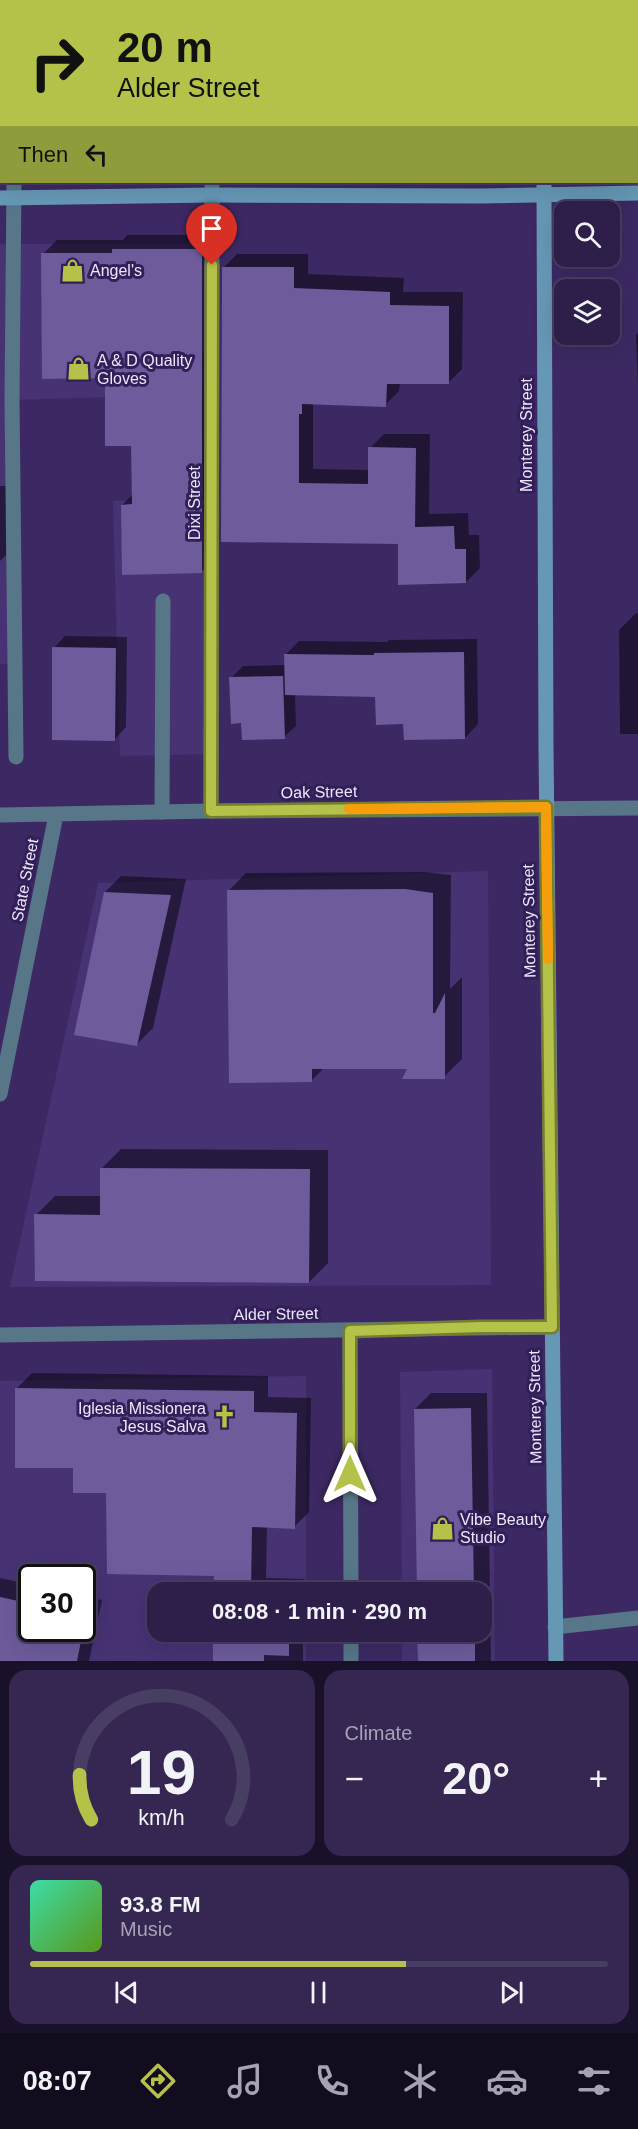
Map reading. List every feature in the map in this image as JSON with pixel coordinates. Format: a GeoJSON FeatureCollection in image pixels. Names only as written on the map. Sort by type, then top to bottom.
{"type":"FeatureCollection","features":[{"type":"Feature","properties":{"kind":"street"},"geometry":{"type":"LineString","coordinates":[[14,183],[7,198],[12,390],[16,757]]}},
{"type":"Feature","properties":{"kind":"street"},"geometry":{"type":"LineString","coordinates":[[7,198],[212,188],[544,188],[638,193]]}},
{"type":"Feature","properties":{"kind":"street","name":"Dixi Street"},"geometry":{"type":"LineString","coordinates":[[211,811],[212,188]]}},
{"type":"Feature","properties":{"kind":"street","name":"Monterey Street"},"geometry":{"type":"LineString","coordinates":[[544,188],[546,807],[556,1661]]}},
{"type":"Feature","properties":{"kind":"street"},"geometry":{"type":"LineString","coordinates":[[162,601],[162,812]]}},
{"type":"Feature","properties":{"kind":"street","name":"Oak Street"},"geometry":{"type":"LineString","coordinates":[[0,815],[546,807],[638,808]]}},
{"type":"Feature","properties":{"kind":"street","name":"State Street"},"geometry":{"type":"LineString","coordinates":[[0,1094],[56,815]]}},
{"type":"Feature","properties":{"kind":"street","name":"Alder Street"},"geometry":{"type":"LineString","coordinates":[[0,1335],[552,1327]]}},
{"type":"Feature","properties":{"kind":"street"},"geometry":{"type":"LineString","coordinates":[[350,1331],[351,1582]]}},
{"type":"Feature","properties":{"kind":"street"},"geometry":{"type":"LineString","coordinates":[[555,1627],[638,1618]]}},
{"type":"Feature","properties":{"kind":"street"},"geometry":{"type":"LineString","coordinates":[[351,1642],[351,1661]]}},
{"type":"Feature","properties":{"kind":"shaded area"},"geometry":{"type":"Polygon","coordinates":[[[0,244],[212,244],[212,351],[112,353],[111,397],[12,400],[15,664],[0,664],[0,244]]]}},
{"type":"Feature","properties":{"kind":"shaded area"},"geometry":{"type":"Polygon","coordinates":[[[212,499],[211,754],[120,756],[113,501],[212,499]]]}},
{"type":"Feature","properties":{"kind":"shaded area"},"geometry":{"type":"Polygon","coordinates":[[[488,871],[491,1285],[10,1287],[98,883],[488,871]]]}},
{"type":"Feature","properties":{"kind":"shaded area"},"geometry":{"type":"Polygon","coordinates":[[[492,1369],[495,1661],[402,1661],[402,1642],[492,1642],[492,1582],[402,1582],[400,1372],[492,1369]]]}},
{"type":"Feature","properties":{"kind":"shaded area"},"geometry":{"type":"Polygon","coordinates":[[[306,1376],[306,1582],[147,1582],[147,1642],[306,1642],[306,1661],[0,1661],[0,1381],[306,1376]]]}},
{"type":"Feature","properties":{"kind":"building"},"geometry":{"type":"Polygon","coordinates":[[[112,249],[202,249],[202,573],[122,575],[121,505],[132,504],[131,446],[105,446],[105,378],[42,379],[41,253],[112,253],[112,249]]]}},
{"type":"Feature","properties":{"kind":"building"},"geometry":{"type":"Polygon","coordinates":[[[222,267],[294,267],[294,288],[390,292],[390,305],[449,306],[449,384],[387,384],[386,407],[302,404],[302,414],[299,414],[299,483],[368,484],[368,447],[416,448],[415,527],[454,526],[455,549],[466,549],[466,583],[398,585],[398,544],[221,542],[222,267]]]}},
{"type":"Feature","properties":{"kind":"building"},"geometry":{"type":"Polygon","coordinates":[[[52,647],[116,648],[115,741],[52,740],[52,647]]]}},
{"type":"Feature","properties":{"kind":"building"},"geometry":{"type":"Polygon","coordinates":[[[464,652],[465,739],[404,740],[403,724],[376,725],[375,697],[285,695],[284,654],[374,655],[374,653],[464,652]]]}},
{"type":"Feature","properties":{"kind":"building"},"geometry":{"type":"Polygon","coordinates":[[[283,676],[285,739],[242,740],[241,723],[231,724],[229,677],[283,676]]]}},
{"type":"Feature","properties":{"kind":"building"},"geometry":{"type":"Polygon","coordinates":[[[405,889],[433,893],[433,1013],[445,993],[445,1079],[402,1079],[407,1069],[312,1069],[312,1082],[229,1083],[227,890],[405,889]]]}},
{"type":"Feature","properties":{"kind":"building"},"geometry":{"type":"Polygon","coordinates":[[[104,892],[171,895],[137,1046],[74,1035],[104,892]]]}},
{"type":"Feature","properties":{"kind":"building"},"geometry":{"type":"Polygon","coordinates":[[[100,1168],[310,1169],[309,1283],[35,1281],[34,1214],[100,1215],[100,1168]]]}},
{"type":"Feature","properties":{"kind":"building"},"geometry":{"type":"Polygon","coordinates":[[[15,1388],[254,1391],[254,1412],[297,1413],[295,1529],[252,1527],[251,1582],[214,1582],[214,1576],[107,1574],[106,1493],[73,1493],[73,1468],[15,1468],[15,1388]]]}},
{"type":"Feature","properties":{"kind":"building"},"geometry":{"type":"Polygon","coordinates":[[[471,1408],[474,1582],[417,1582],[414,1409],[471,1408]]]}},
{"type":"Feature","properties":{"kind":"building"},"geometry":{"type":"Polygon","coordinates":[[[0,1597],[18,1601],[18,1642],[81,1642],[77,1661],[0,1661],[0,1597]]]}},
{"type":"Feature","properties":{"kind":"building"},"geometry":{"type":"Polygon","coordinates":[[[213,1642],[289,1642],[289,1656],[264,1655],[264,1661],[213,1661],[213,1642]]]}},
{"type":"Feature","properties":{"kind":"building"},"geometry":{"type":"Polygon","coordinates":[[[417,1642],[475,1642],[475,1661],[418,1661],[417,1642]]]}},
{"type":"Feature","properties":{"kind":"slow traffic"},"geometry":{"type":"LineString","coordinates":[[349,809],[546,807],[548,959]]}},
{"type":"Feature","properties":{"kind":"place","name":"Angel's"},"geometry":{"type":"Point","coordinates":[72,270]}},
{"type":"Feature","properties":{"kind":"place","name":"A & D Quality Gloves"},"geometry":{"type":"Point","coordinates":[79,369]}},
{"type":"Feature","properties":{"kind":"place","name":"Iglesia Missionera Jesus Salva"},"geometry":{"type":"Point","coordinates":[224,1417]}},
{"type":"Feature","properties":{"kind":"place","name":"Vibe Beauty Studio"},"geometry":{"type":"Point","coordinates":[442,1528]}},
{"type":"Feature","properties":{"kind":"route"},"geometry":{"type":"LineString","coordinates":[[212,265],[211,811],[546,807],[552,1327],[350,1331],[350,1474]]}}]}
